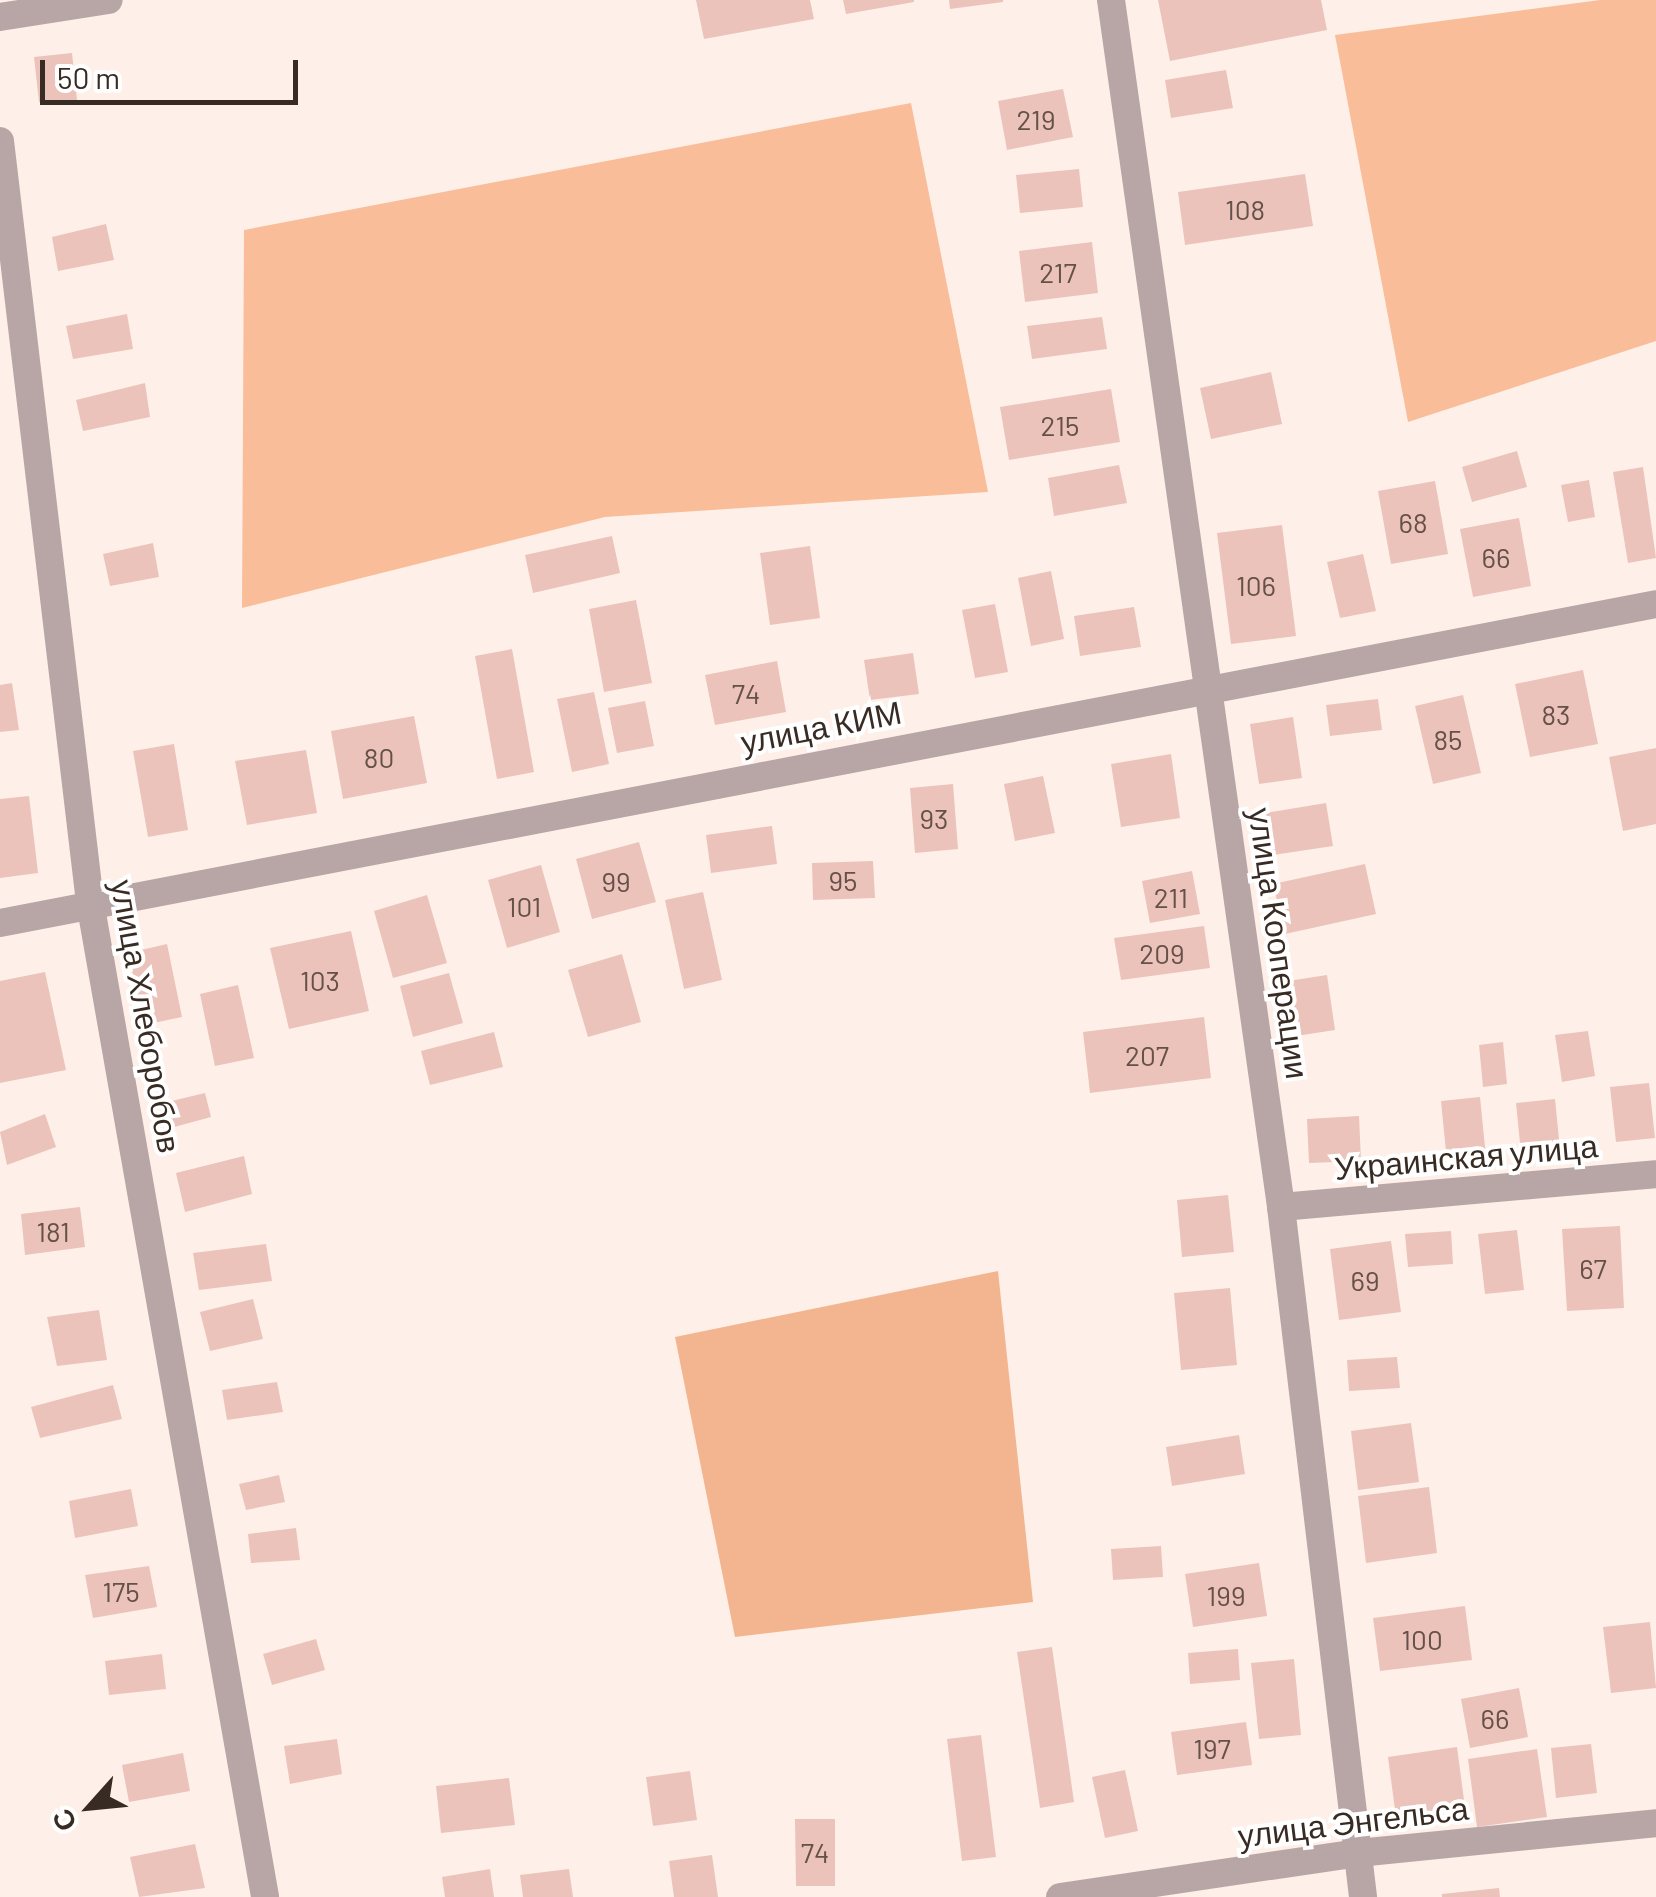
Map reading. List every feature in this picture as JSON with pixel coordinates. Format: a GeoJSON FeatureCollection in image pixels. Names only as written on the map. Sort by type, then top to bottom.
{"type":"FeatureCollection","features":[{"type":"Feature","properties":{"kind":"street"},"geometry":{"type":"LineString","coordinates":[[0,17],[109,0]]}},
{"type":"Feature","properties":{"kind":"street","name":"улица Кооперации"},"geometry":{"type":"LineString","coordinates":[[1111,0],[1281,1207],[1363,1897]]}},
{"type":"Feature","properties":{"kind":"street","name":"улица Хлеборобов"},"geometry":{"type":"LineString","coordinates":[[0,141],[90,902],[265,1897]]}},
{"type":"Feature","properties":{"kind":"street","name":"улица КИМ"},"geometry":{"type":"LineString","coordinates":[[0,922],[1210,686],[1656,604]]}},
{"type":"Feature","properties":{"kind":"street","name":"Украинская улица"},"geometry":{"type":"LineString","coordinates":[[1281,1207],[1656,1174]]}},
{"type":"Feature","properties":{"kind":"street","name":"улица Энгельса"},"geometry":{"type":"LineString","coordinates":[[1060,1897],[1358,1853],[1656,1823]]}},
{"type":"Feature","properties":{"kind":"shaded area"},"geometry":{"type":"Polygon","coordinates":[[[1600,0],[1656,0],[1656,341],[1408,422],[1335,35],[1600,0]]]}},
{"type":"Feature","properties":{"kind":"shaded area"},"geometry":{"type":"Polygon","coordinates":[[[911,103],[988,492],[605,517],[242,608],[244,230],[911,103]]]}},
{"type":"Feature","properties":{"kind":"shaded area"},"geometry":{"type":"Polygon","coordinates":[[[998,1271],[1033,1602],[735,1637],[675,1337],[998,1271]]]}},
{"type":"Feature","properties":{"kind":"building"},"geometry":{"type":"Polygon","coordinates":[[[696,0],[810,0],[814,19],[704,39],[696,0]]]}},
{"type":"Feature","properties":{"kind":"building"},"geometry":{"type":"Polygon","coordinates":[[[843,0],[914,0],[914,2],[846,14],[843,0]]]}},
{"type":"Feature","properties":{"kind":"building"},"geometry":{"type":"Polygon","coordinates":[[[949,0],[1003,0],[1003,2],[950,9],[949,0]]]}},
{"type":"Feature","properties":{"kind":"building"},"geometry":{"type":"Polygon","coordinates":[[[1158,0],[1321,0],[1327,30],[1170,61],[1158,0]]]}},
{"type":"Feature","properties":{"kind":"building"},"geometry":{"type":"Polygon","coordinates":[[[72,53],[77,100],[39,102],[34,57],[72,53]]]}},
{"type":"Feature","properties":{"kind":"building"},"geometry":{"type":"Polygon","coordinates":[[[1226,70],[1233,108],[1171,118],[1165,80],[1226,70]]]}},
{"type":"Feature","properties":{"kind":"building"},"geometry":{"type":"Polygon","coordinates":[[[1063,89],[1073,137],[1007,150],[998,101],[1063,89]]]}},
{"type":"Feature","properties":{"kind":"building"},"geometry":{"type":"Polygon","coordinates":[[[1079,169],[1083,207],[1020,213],[1016,175],[1079,169]]]}},
{"type":"Feature","properties":{"kind":"building"},"geometry":{"type":"Polygon","coordinates":[[[1305,174],[1313,226],[1185,245],[1178,192],[1305,174]]]}},
{"type":"Feature","properties":{"kind":"building"},"geometry":{"type":"Polygon","coordinates":[[[106,224],[114,260],[58,271],[52,237],[106,224]]]}},
{"type":"Feature","properties":{"kind":"building"},"geometry":{"type":"Polygon","coordinates":[[[1092,242],[1098,293],[1025,302],[1019,251],[1092,242]]]}},
{"type":"Feature","properties":{"kind":"building"},"geometry":{"type":"Polygon","coordinates":[[[127,314],[133,349],[73,359],[66,326],[127,314]]]}},
{"type":"Feature","properties":{"kind":"building"},"geometry":{"type":"Polygon","coordinates":[[[1102,317],[1107,349],[1032,359],[1027,326],[1102,317]]]}},
{"type":"Feature","properties":{"kind":"building"},"geometry":{"type":"Polygon","coordinates":[[[1271,372],[1282,424],[1211,439],[1200,388],[1271,372]]]}},
{"type":"Feature","properties":{"kind":"building"},"geometry":{"type":"Polygon","coordinates":[[[145,383],[150,417],[83,431],[76,400],[145,383]]]}},
{"type":"Feature","properties":{"kind":"building"},"geometry":{"type":"Polygon","coordinates":[[[1111,389],[1120,442],[1009,460],[1000,407],[1111,389]]]}},
{"type":"Feature","properties":{"kind":"building"},"geometry":{"type":"Polygon","coordinates":[[[1517,451],[1527,487],[1472,502],[1462,467],[1517,451]]]}},
{"type":"Feature","properties":{"kind":"building"},"geometry":{"type":"Polygon","coordinates":[[[1119,465],[1127,503],[1054,516],[1048,478],[1119,465]]]}},
{"type":"Feature","properties":{"kind":"building"},"geometry":{"type":"Polygon","coordinates":[[[1643,467],[1656,558],[1628,563],[1613,472],[1643,467]]]}},
{"type":"Feature","properties":{"kind":"building"},"geometry":{"type":"Polygon","coordinates":[[[1589,480],[1595,517],[1568,522],[1561,485],[1589,480]]]}},
{"type":"Feature","properties":{"kind":"building"},"geometry":{"type":"Polygon","coordinates":[[[1435,481],[1448,554],[1391,564],[1378,491],[1435,481]]]}},
{"type":"Feature","properties":{"kind":"building"},"geometry":{"type":"Polygon","coordinates":[[[1519,518],[1531,586],[1473,597],[1460,529],[1519,518]]]}},
{"type":"Feature","properties":{"kind":"building"},"geometry":{"type":"Polygon","coordinates":[[[1282,525],[1296,636],[1231,644],[1217,533],[1282,525]]]}},
{"type":"Feature","properties":{"kind":"building"},"geometry":{"type":"Polygon","coordinates":[[[612,536],[620,573],[533,593],[525,555],[612,536]]]}},
{"type":"Feature","properties":{"kind":"building"},"geometry":{"type":"Polygon","coordinates":[[[153,543],[159,577],[110,586],[103,554],[153,543]]]}},
{"type":"Feature","properties":{"kind":"building"},"geometry":{"type":"Polygon","coordinates":[[[810,546],[820,618],[770,625],[760,553],[810,546]]]}},
{"type":"Feature","properties":{"kind":"building"},"geometry":{"type":"Polygon","coordinates":[[[1363,554],[1376,611],[1340,618],[1327,562],[1363,554]]]}},
{"type":"Feature","properties":{"kind":"building"},"geometry":{"type":"Polygon","coordinates":[[[1051,571],[1064,639],[1031,646],[1018,578],[1051,571]]]}},
{"type":"Feature","properties":{"kind":"building"},"geometry":{"type":"Polygon","coordinates":[[[636,600],[652,683],[604,692],[589,609],[636,600]]]}},
{"type":"Feature","properties":{"kind":"building"},"geometry":{"type":"Polygon","coordinates":[[[995,604],[1008,672],[975,678],[962,610],[995,604]]]}},
{"type":"Feature","properties":{"kind":"building"},"geometry":{"type":"Polygon","coordinates":[[[1134,607],[1141,647],[1080,656],[1074,616],[1134,607]]]}},
{"type":"Feature","properties":{"kind":"building"},"geometry":{"type":"Polygon","coordinates":[[[512,649],[534,772],[497,779],[475,656],[512,649]]]}},
{"type":"Feature","properties":{"kind":"building"},"geometry":{"type":"Polygon","coordinates":[[[913,653],[919,694],[870,700],[864,660],[913,653]]]}},
{"type":"Feature","properties":{"kind":"building"},"geometry":{"type":"Polygon","coordinates":[[[777,661],[786,712],[715,725],[705,675],[777,661]]]}},
{"type":"Feature","properties":{"kind":"building"},"geometry":{"type":"Polygon","coordinates":[[[1583,670],[1598,744],[1530,757],[1515,684],[1583,670]]]}},
{"type":"Feature","properties":{"kind":"building"},"geometry":{"type":"Polygon","coordinates":[[[12,683],[19,730],[0,732],[0,685],[12,683]]]}},
{"type":"Feature","properties":{"kind":"building"},"geometry":{"type":"Polygon","coordinates":[[[594,692],[609,764],[572,772],[557,699],[594,692]]]}},
{"type":"Feature","properties":{"kind":"building"},"geometry":{"type":"Polygon","coordinates":[[[1463,695],[1481,773],[1433,784],[1415,706],[1463,695]]]}},
{"type":"Feature","properties":{"kind":"building"},"geometry":{"type":"Polygon","coordinates":[[[1378,699],[1382,730],[1330,736],[1326,705],[1378,699]]]}},
{"type":"Feature","properties":{"kind":"building"},"geometry":{"type":"Polygon","coordinates":[[[645,701],[654,746],[617,753],[608,708],[645,701]]]}},
{"type":"Feature","properties":{"kind":"building"},"geometry":{"type":"Polygon","coordinates":[[[414,716],[427,783],[343,799],[331,731],[414,716]]]}},
{"type":"Feature","properties":{"kind":"building"},"geometry":{"type":"Polygon","coordinates":[[[1293,717],[1302,778],[1259,784],[1250,724],[1293,717]]]}},
{"type":"Feature","properties":{"kind":"building"},"geometry":{"type":"Polygon","coordinates":[[[174,744],[188,830],[148,837],[133,751],[174,744]]]}},
{"type":"Feature","properties":{"kind":"building"},"geometry":{"type":"Polygon","coordinates":[[[1656,748],[1656,824],[1623,831],[1609,757],[1656,748]]]}},
{"type":"Feature","properties":{"kind":"building"},"geometry":{"type":"Polygon","coordinates":[[[306,750],[317,813],[247,825],[235,761],[306,750]]]}},
{"type":"Feature","properties":{"kind":"building"},"geometry":{"type":"Polygon","coordinates":[[[1171,754],[1180,818],[1121,827],[1111,764],[1171,754]]]}},
{"type":"Feature","properties":{"kind":"building"},"geometry":{"type":"Polygon","coordinates":[[[1043,776],[1055,833],[1015,841],[1004,784],[1043,776]]]}},
{"type":"Feature","properties":{"kind":"building"},"geometry":{"type":"Polygon","coordinates":[[[953,784],[958,849],[915,853],[910,788],[953,784]]]}},
{"type":"Feature","properties":{"kind":"building"},"geometry":{"type":"Polygon","coordinates":[[[29,796],[38,873],[0,878],[0,799],[29,796]]]}},
{"type":"Feature","properties":{"kind":"building"},"geometry":{"type":"Polygon","coordinates":[[[1326,803],[1333,846],[1273,855],[1266,813],[1326,803]]]}},
{"type":"Feature","properties":{"kind":"building"},"geometry":{"type":"Polygon","coordinates":[[[772,826],[777,864],[711,873],[706,835],[772,826]]]}},
{"type":"Feature","properties":{"kind":"building"},"geometry":{"type":"Polygon","coordinates":[[[639,842],[656,902],[592,919],[576,859],[639,842]]]}},
{"type":"Feature","properties":{"kind":"building"},"geometry":{"type":"Polygon","coordinates":[[[873,861],[875,898],[813,900],[812,863],[873,861]]]}},
{"type":"Feature","properties":{"kind":"building"},"geometry":{"type":"Polygon","coordinates":[[[1365,864],[1376,914],[1285,934],[1273,884],[1365,864]]]}},
{"type":"Feature","properties":{"kind":"building"},"geometry":{"type":"Polygon","coordinates":[[[541,865],[560,932],[507,948],[488,880],[541,865]]]}},
{"type":"Feature","properties":{"kind":"building"},"geometry":{"type":"Polygon","coordinates":[[[1192,871],[1200,914],[1150,923],[1142,881],[1192,871]]]}},
{"type":"Feature","properties":{"kind":"building"},"geometry":{"type":"Polygon","coordinates":[[[703,892],[722,980],[684,989],[665,900],[703,892]]]}},
{"type":"Feature","properties":{"kind":"building"},"geometry":{"type":"Polygon","coordinates":[[[427,895],[447,963],[393,978],[374,911],[427,895]]]}},
{"type":"Feature","properties":{"kind":"building"},"geometry":{"type":"Polygon","coordinates":[[[1204,926],[1210,968],[1121,980],[1114,938],[1204,926]]]}},
{"type":"Feature","properties":{"kind":"building"},"geometry":{"type":"Polygon","coordinates":[[[351,931],[369,1011],[289,1029],[270,948],[351,931]]]}},
{"type":"Feature","properties":{"kind":"building"},"geometry":{"type":"Polygon","coordinates":[[[167,944],[182,1017],[144,1025],[128,953],[167,944]]]}},
{"type":"Feature","properties":{"kind":"building"},"geometry":{"type":"Polygon","coordinates":[[[622,954],[641,1022],[588,1037],[568,970],[622,954]]]}},
{"type":"Feature","properties":{"kind":"building"},"geometry":{"type":"Polygon","coordinates":[[[45,972],[66,1070],[0,1083],[0,981],[45,972]]]}},
{"type":"Feature","properties":{"kind":"building"},"geometry":{"type":"Polygon","coordinates":[[[449,973],[463,1023],[413,1037],[400,986],[449,973]]]}},
{"type":"Feature","properties":{"kind":"building"},"geometry":{"type":"Polygon","coordinates":[[[1327,975],[1335,1030],[1296,1036],[1288,981],[1327,975]]]}},
{"type":"Feature","properties":{"kind":"building"},"geometry":{"type":"Polygon","coordinates":[[[238,985],[254,1058],[215,1066],[200,994],[238,985]]]}},
{"type":"Feature","properties":{"kind":"building"},"geometry":{"type":"Polygon","coordinates":[[[1204,1017],[1211,1078],[1090,1093],[1083,1032],[1204,1017]]]}},
{"type":"Feature","properties":{"kind":"building"},"geometry":{"type":"Polygon","coordinates":[[[1588,1031],[1595,1076],[1562,1082],[1555,1035],[1588,1031]]]}},
{"type":"Feature","properties":{"kind":"building"},"geometry":{"type":"Polygon","coordinates":[[[494,1032],[503,1067],[430,1085],[421,1051],[494,1032]]]}},
{"type":"Feature","properties":{"kind":"building"},"geometry":{"type":"Polygon","coordinates":[[[1503,1042],[1507,1084],[1483,1087],[1479,1045],[1503,1042]]]}},
{"type":"Feature","properties":{"kind":"building"},"geometry":{"type":"Polygon","coordinates":[[[1649,1083],[1655,1138],[1616,1142],[1610,1087],[1649,1083]]]}},
{"type":"Feature","properties":{"kind":"building"},"geometry":{"type":"Polygon","coordinates":[[[205,1093],[211,1117],[167,1129],[159,1104],[205,1093]]]}},
{"type":"Feature","properties":{"kind":"building"},"geometry":{"type":"Polygon","coordinates":[[[1480,1097],[1486,1157],[1447,1162],[1441,1101],[1480,1097]]]}},
{"type":"Feature","properties":{"kind":"building"},"geometry":{"type":"Polygon","coordinates":[[[1555,1099],[1561,1159],[1522,1163],[1516,1103],[1555,1099]]]}},
{"type":"Feature","properties":{"kind":"building"},"geometry":{"type":"Polygon","coordinates":[[[45,1114],[56,1147],[7,1165],[0,1132],[45,1114]]]}},
{"type":"Feature","properties":{"kind":"building"},"geometry":{"type":"Polygon","coordinates":[[[1359,1116],[1361,1161],[1309,1163],[1307,1119],[1359,1116]]]}},
{"type":"Feature","properties":{"kind":"building"},"geometry":{"type":"Polygon","coordinates":[[[244,1156],[252,1194],[185,1212],[176,1173],[244,1156]]]}},
{"type":"Feature","properties":{"kind":"building"},"geometry":{"type":"Polygon","coordinates":[[[1228,1195],[1234,1252],[1182,1257],[1177,1200],[1228,1195]]]}},
{"type":"Feature","properties":{"kind":"building"},"geometry":{"type":"Polygon","coordinates":[[[80,1207],[85,1247],[25,1255],[21,1214],[80,1207]]]}},
{"type":"Feature","properties":{"kind":"building"},"geometry":{"type":"Polygon","coordinates":[[[1620,1226],[1624,1308],[1567,1311],[1562,1229],[1620,1226]]]}},
{"type":"Feature","properties":{"kind":"building"},"geometry":{"type":"Polygon","coordinates":[[[1517,1230],[1524,1290],[1485,1294],[1478,1234],[1517,1230]]]}},
{"type":"Feature","properties":{"kind":"building"},"geometry":{"type":"Polygon","coordinates":[[[1451,1231],[1453,1264],[1408,1267],[1405,1234],[1451,1231]]]}},
{"type":"Feature","properties":{"kind":"building"},"geometry":{"type":"Polygon","coordinates":[[[1391,1241],[1401,1312],[1339,1320],[1330,1249],[1391,1241]]]}},
{"type":"Feature","properties":{"kind":"building"},"geometry":{"type":"Polygon","coordinates":[[[266,1244],[272,1281],[199,1290],[193,1253],[266,1244]]]}},
{"type":"Feature","properties":{"kind":"building"},"geometry":{"type":"Polygon","coordinates":[[[1230,1288],[1237,1365],[1181,1370],[1174,1293],[1230,1288]]]}},
{"type":"Feature","properties":{"kind":"building"},"geometry":{"type":"Polygon","coordinates":[[[253,1299],[263,1339],[210,1351],[200,1312],[253,1299]]]}},
{"type":"Feature","properties":{"kind":"building"},"geometry":{"type":"Polygon","coordinates":[[[99,1310],[107,1360],[57,1366],[47,1317],[99,1310]]]}},
{"type":"Feature","properties":{"kind":"building"},"geometry":{"type":"Polygon","coordinates":[[[1397,1357],[1400,1388],[1349,1391],[1347,1360],[1397,1357]]]}},
{"type":"Feature","properties":{"kind":"building"},"geometry":{"type":"Polygon","coordinates":[[[277,1382],[283,1412],[227,1420],[222,1390],[277,1382]]]}},
{"type":"Feature","properties":{"kind":"building"},"geometry":{"type":"Polygon","coordinates":[[[113,1385],[122,1419],[40,1438],[31,1407],[113,1385]]]}},
{"type":"Feature","properties":{"kind":"building"},"geometry":{"type":"Polygon","coordinates":[[[1411,1423],[1419,1482],[1358,1490],[1351,1431],[1411,1423]]]}},
{"type":"Feature","properties":{"kind":"building"},"geometry":{"type":"Polygon","coordinates":[[[1239,1435],[1245,1474],[1172,1486],[1166,1447],[1239,1435]]]}},
{"type":"Feature","properties":{"kind":"building"},"geometry":{"type":"Polygon","coordinates":[[[279,1475],[285,1502],[246,1510],[239,1484],[279,1475]]]}},
{"type":"Feature","properties":{"kind":"building"},"geometry":{"type":"Polygon","coordinates":[[[1429,1487],[1437,1553],[1366,1563],[1358,1496],[1429,1487]]]}},
{"type":"Feature","properties":{"kind":"building"},"geometry":{"type":"Polygon","coordinates":[[[131,1489],[138,1526],[75,1538],[69,1501],[131,1489]]]}},
{"type":"Feature","properties":{"kind":"building"},"geometry":{"type":"Polygon","coordinates":[[[296,1528],[300,1560],[251,1563],[248,1534],[296,1528]]]}},
{"type":"Feature","properties":{"kind":"building"},"geometry":{"type":"Polygon","coordinates":[[[1161,1546],[1163,1577],[1113,1580],[1111,1549],[1161,1546]]]}},
{"type":"Feature","properties":{"kind":"building"},"geometry":{"type":"Polygon","coordinates":[[[1259,1563],[1267,1616],[1193,1627],[1185,1574],[1259,1563]]]}},
{"type":"Feature","properties":{"kind":"building"},"geometry":{"type":"Polygon","coordinates":[[[149,1566],[157,1607],[93,1618],[85,1575],[149,1566]]]}},
{"type":"Feature","properties":{"kind":"building"},"geometry":{"type":"Polygon","coordinates":[[[1465,1606],[1472,1660],[1380,1671],[1373,1618],[1465,1606]]]}},
{"type":"Feature","properties":{"kind":"building"},"geometry":{"type":"Polygon","coordinates":[[[1650,1622],[1656,1688],[1611,1693],[1603,1627],[1650,1622]]]}},
{"type":"Feature","properties":{"kind":"building"},"geometry":{"type":"Polygon","coordinates":[[[316,1639],[325,1670],[272,1685],[263,1654],[316,1639]]]}},
{"type":"Feature","properties":{"kind":"building"},"geometry":{"type":"Polygon","coordinates":[[[1052,1647],[1074,1802],[1040,1808],[1017,1652],[1052,1647]]]}},
{"type":"Feature","properties":{"kind":"building"},"geometry":{"type":"Polygon","coordinates":[[[1238,1649],[1240,1680],[1190,1684],[1188,1653],[1238,1649]]]}},
{"type":"Feature","properties":{"kind":"building"},"geometry":{"type":"Polygon","coordinates":[[[162,1654],[166,1689],[109,1695],[105,1661],[162,1654]]]}},
{"type":"Feature","properties":{"kind":"building"},"geometry":{"type":"Polygon","coordinates":[[[1294,1659],[1301,1735],[1259,1739],[1251,1663],[1294,1659]]]}},
{"type":"Feature","properties":{"kind":"building"},"geometry":{"type":"Polygon","coordinates":[[[1519,1688],[1528,1737],[1470,1748],[1461,1699],[1519,1688]]]}},
{"type":"Feature","properties":{"kind":"building"},"geometry":{"type":"Polygon","coordinates":[[[1246,1722],[1252,1765],[1177,1775],[1171,1732],[1246,1722]]]}},
{"type":"Feature","properties":{"kind":"building"},"geometry":{"type":"Polygon","coordinates":[[[981,1735],[996,1857],[962,1861],[947,1739],[981,1735]]]}},
{"type":"Feature","properties":{"kind":"building"},"geometry":{"type":"Polygon","coordinates":[[[337,1739],[342,1774],[290,1784],[284,1746],[337,1739]]]}},
{"type":"Feature","properties":{"kind":"building"},"geometry":{"type":"Polygon","coordinates":[[[1591,1744],[1597,1793],[1556,1798],[1551,1748],[1591,1744]]]}},
{"type":"Feature","properties":{"kind":"building"},"geometry":{"type":"Polygon","coordinates":[[[1457,1747],[1466,1815],[1397,1825],[1388,1757],[1457,1747]]]}},
{"type":"Feature","properties":{"kind":"building"},"geometry":{"type":"Polygon","coordinates":[[[1537,1749],[1547,1817],[1477,1827],[1468,1759],[1537,1749]]]}},
{"type":"Feature","properties":{"kind":"building"},"geometry":{"type":"Polygon","coordinates":[[[183,1753],[190,1791],[129,1802],[122,1765],[183,1753]]]}},
{"type":"Feature","properties":{"kind":"building"},"geometry":{"type":"Polygon","coordinates":[[[1125,1770],[1138,1831],[1105,1838],[1092,1777],[1125,1770]]]}},
{"type":"Feature","properties":{"kind":"building"},"geometry":{"type":"Polygon","coordinates":[[[690,1771],[697,1820],[653,1826],[646,1777],[690,1771]]]}},
{"type":"Feature","properties":{"kind":"building"},"geometry":{"type":"Polygon","coordinates":[[[509,1778],[515,1825],[441,1833],[436,1786],[509,1778]]]}},
{"type":"Feature","properties":{"kind":"building"},"geometry":{"type":"Polygon","coordinates":[[[795,1819],[835,1819],[835,1886],[796,1886],[795,1819]]]}},
{"type":"Feature","properties":{"kind":"building"},"geometry":{"type":"Polygon","coordinates":[[[195,1844],[205,1888],[139,1897],[130,1857],[195,1844]]]}},
{"type":"Feature","properties":{"kind":"building"},"geometry":{"type":"Polygon","coordinates":[[[712,1855],[718,1897],[674,1897],[669,1861],[712,1855]]]}},
{"type":"Feature","properties":{"kind":"building"},"geometry":{"type":"Polygon","coordinates":[[[490,1869],[494,1897],[445,1897],[442,1877],[490,1869]]]}},
{"type":"Feature","properties":{"kind":"building"},"geometry":{"type":"Polygon","coordinates":[[[569,1869],[573,1897],[523,1897],[520,1875],[569,1869]]]}},
{"type":"Feature","properties":{"kind":"building"},"geometry":{"type":"Polygon","coordinates":[[[1499,1888],[1500,1897],[1442,1897],[1442,1894],[1499,1888]]]}}]}
